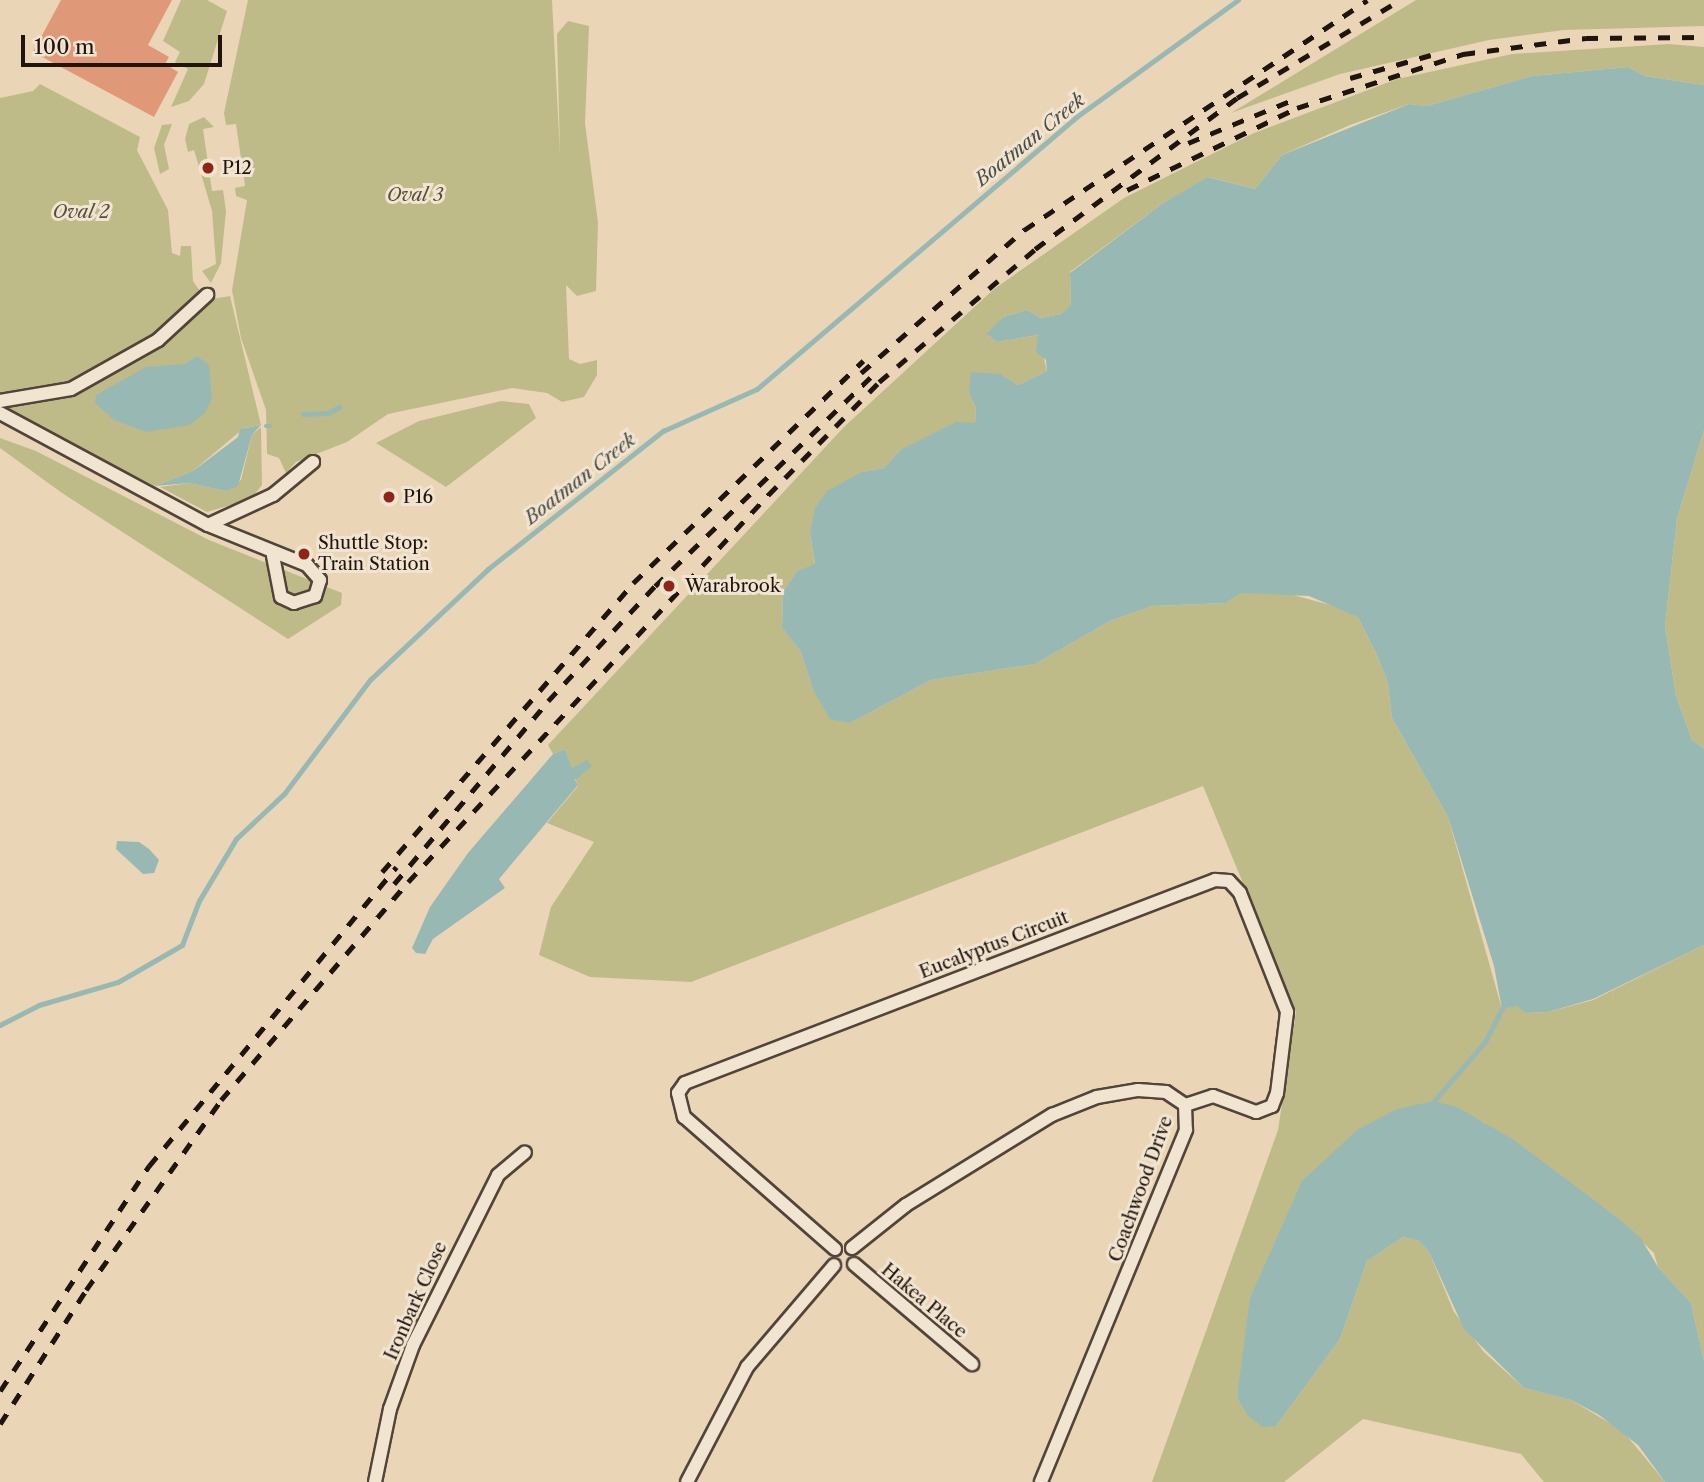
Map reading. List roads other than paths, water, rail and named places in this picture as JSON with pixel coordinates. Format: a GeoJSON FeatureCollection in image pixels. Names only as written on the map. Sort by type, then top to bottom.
{"type":"FeatureCollection","features":[{"type":"Feature","properties":{"kind":"street"},"geometry":{"type":"LineString","coordinates":[[0,401],[71,389],[158,340],[207,295]]}},
{"type":"Feature","properties":{"kind":"street"},"geometry":{"type":"LineString","coordinates":[[0,413],[208,525],[273,556]]}},
{"type":"Feature","properties":{"kind":"street"},"geometry":{"type":"LineString","coordinates":[[208,525],[273,495],[313,462]]}},
{"type":"Feature","properties":{"kind":"street","name":"Eucalyptus Circuit"},"geometry":{"type":"LineString","coordinates":[[835,1249],[684,1117],[678,1093],[685,1083],[1216,880],[1229,881],[1240,893],[1287,1012],[1277,1093],[1272,1106],[1256,1112],[1213,1096],[1185,1105]]}},
{"type":"Feature","properties":{"kind":"street","name":"Coachwood Drive"},"geometry":{"type":"LineString","coordinates":[[852,1248],[905,1205],[1052,1115],[1097,1097],[1138,1090],[1166,1092],[1185,1105],[1185,1130],[1041,1482]]}},
{"type":"Feature","properties":{"kind":"street","name":"Ironbark Close"},"geometry":{"type":"LineString","coordinates":[[374,1482],[390,1409],[413,1345],[498,1175],[525,1152]]}},
{"type":"Feature","properties":{"kind":"street"},"geometry":{"type":"LineString","coordinates":[[687,1482],[747,1367],[834,1265],[835,1249],[852,1248],[853,1264],[846,1269],[834,1265]]}},
{"type":"Feature","properties":{"kind":"street","name":"Hakea Place"},"geometry":{"type":"LineString","coordinates":[[853,1264],[972,1364]]}},
{"type":"Feature","properties":{"kind":"water"},"geometry":{"type":"Polygon","coordinates":[[[1628,67],[1645,76],[1704,85],[1704,430],[1677,519],[1665,626],[1676,696],[1692,740],[1704,749],[1704,945],[1593,999],[1548,1012],[1526,1013],[1517,1006],[1502,1009],[1494,966],[1448,817],[1392,718],[1388,683],[1376,653],[1358,617],[1309,596],[1241,593],[1226,603],[1152,606],[1110,621],[1035,664],[931,680],[850,723],[830,719],[813,690],[801,652],[782,627],[783,592],[797,571],[815,564],[810,534],[815,508],[827,491],[862,472],[884,468],[900,450],[956,422],[975,423],[976,408],[969,393],[971,372],[1001,374],[1018,385],[1047,371],[1046,360],[1036,352],[1038,335],[997,342],[986,334],[1003,317],[1027,310],[1041,318],[1061,314],[1071,305],[1070,273],[1163,203],[1208,177],[1255,189],[1282,155],[1409,104],[1427,106],[1532,76],[1628,67]]]}},
{"type":"Feature","properties":{"kind":"water"},"geometry":{"type":"Polygon","coordinates":[[[197,356],[209,365],[212,399],[205,413],[189,425],[146,432],[114,420],[95,403],[96,395],[146,367],[185,364],[197,356]]]}},
{"type":"Feature","properties":{"kind":"water"},"geometry":{"type":"Polygon","coordinates":[[[261,425],[252,435],[238,486],[225,491],[189,483],[155,486],[193,471],[238,437],[240,429],[261,425]]]}},
{"type":"Feature","properties":{"kind":"water"},"geometry":{"type":"Polygon","coordinates":[[[565,749],[572,768],[587,760],[592,766],[575,780],[578,785],[499,879],[505,888],[433,939],[425,954],[416,953],[412,948],[430,907],[468,853],[553,754],[565,749]]]}},
{"type":"Feature","properties":{"kind":"water"},"geometry":{"type":"Polygon","coordinates":[[[117,841],[139,842],[149,849],[159,860],[154,873],[143,874],[116,849],[117,841]]]}},
{"type":"Feature","properties":{"kind":"water"},"geometry":{"type":"Polygon","coordinates":[[[1434,1101],[1457,1107],[1514,1140],[1614,1215],[1640,1237],[1658,1267],[1691,1303],[1704,1361],[1704,1482],[1665,1482],[1638,1445],[1599,1415],[1571,1400],[1524,1388],[1464,1329],[1429,1252],[1419,1241],[1403,1237],[1367,1261],[1340,1339],[1276,1426],[1263,1427],[1248,1416],[1237,1397],[1250,1298],[1302,1181],[1357,1130],[1397,1109],[1434,1101]]]}},
{"type":"Feature","properties":{"kind":"waterway","name":"Boatman Creek"},"geometry":{"type":"LineString","coordinates":[[0,1025],[39,1005],[118,982],[182,945],[199,901],[236,839],[284,794],[370,680],[488,569],[663,431],[757,389],[1075,118],[1238,0]]}},
{"type":"Feature","properties":{"kind":"waterway"},"geometry":{"type":"LineString","coordinates":[[303,414],[328,413],[340,407]]}},
{"type":"Feature","properties":{"kind":"waterway"},"geometry":{"type":"LineString","coordinates":[[1434,1101],[1485,1042],[1502,1009]]}},
{"type":"Feature","properties":{"kind":"railway"},"geometry":{"type":"LineString","coordinates":[[861,373],[1024,230],[1367,0]]}},
{"type":"Feature","properties":{"kind":"railway"},"geometry":{"type":"LineString","coordinates":[[0,1424],[86,1290],[221,1100],[408,882],[768,495],[879,382],[1035,249],[1237,98],[1400,0]]}},
{"type":"Feature","properties":{"kind":"railway"},"geometry":{"type":"LineString","coordinates":[[1127,190],[1297,108],[1463,54],[1586,38],[1704,37]]}},
{"type":"Feature","properties":{"kind":"railway"},"geometry":{"type":"LineString","coordinates":[[1350,78],[1431,55]]}},
{"type":"Feature","properties":{"kind":"railway"},"geometry":{"type":"LineString","coordinates":[[1188,143],[1295,99]]}},
{"type":"Feature","properties":{"kind":"railway"},"geometry":{"type":"LineString","coordinates":[[382,872],[633,583],[863,361]]}},
{"type":"Feature","properties":{"kind":"railway"},"geometry":{"type":"LineString","coordinates":[[394,884],[548,701],[655,586],[878,370]]}},
{"type":"Feature","properties":{"kind":"railway"},"geometry":{"type":"LineString","coordinates":[[0,1391],[149,1166],[396,867]]}},
{"type":"Feature","properties":{"kind":"place","name":"P12"},"geometry":{"type":"Point","coordinates":[208,168]}},
{"type":"Feature","properties":{"kind":"place","name":"P16"},"geometry":{"type":"Point","coordinates":[389,497]}},
{"type":"Feature","properties":{"kind":"place","name":"Shuttle Stop: Train Station"},"geometry":{"type":"Point","coordinates":[304,554]}},
{"type":"Feature","properties":{"kind":"place","name":"Warabrook"},"geometry":{"type":"Point","coordinates":[669,586]}},
{"type":"Feature","properties":{"kind":"park label","name":"Oval 3"},"geometry":{"type":"Point","coordinates":[415,195]}},
{"type":"Feature","properties":{"kind":"park label","name":"Oval 2"},"geometry":{"type":"Point","coordinates":[81,212]}}]}
